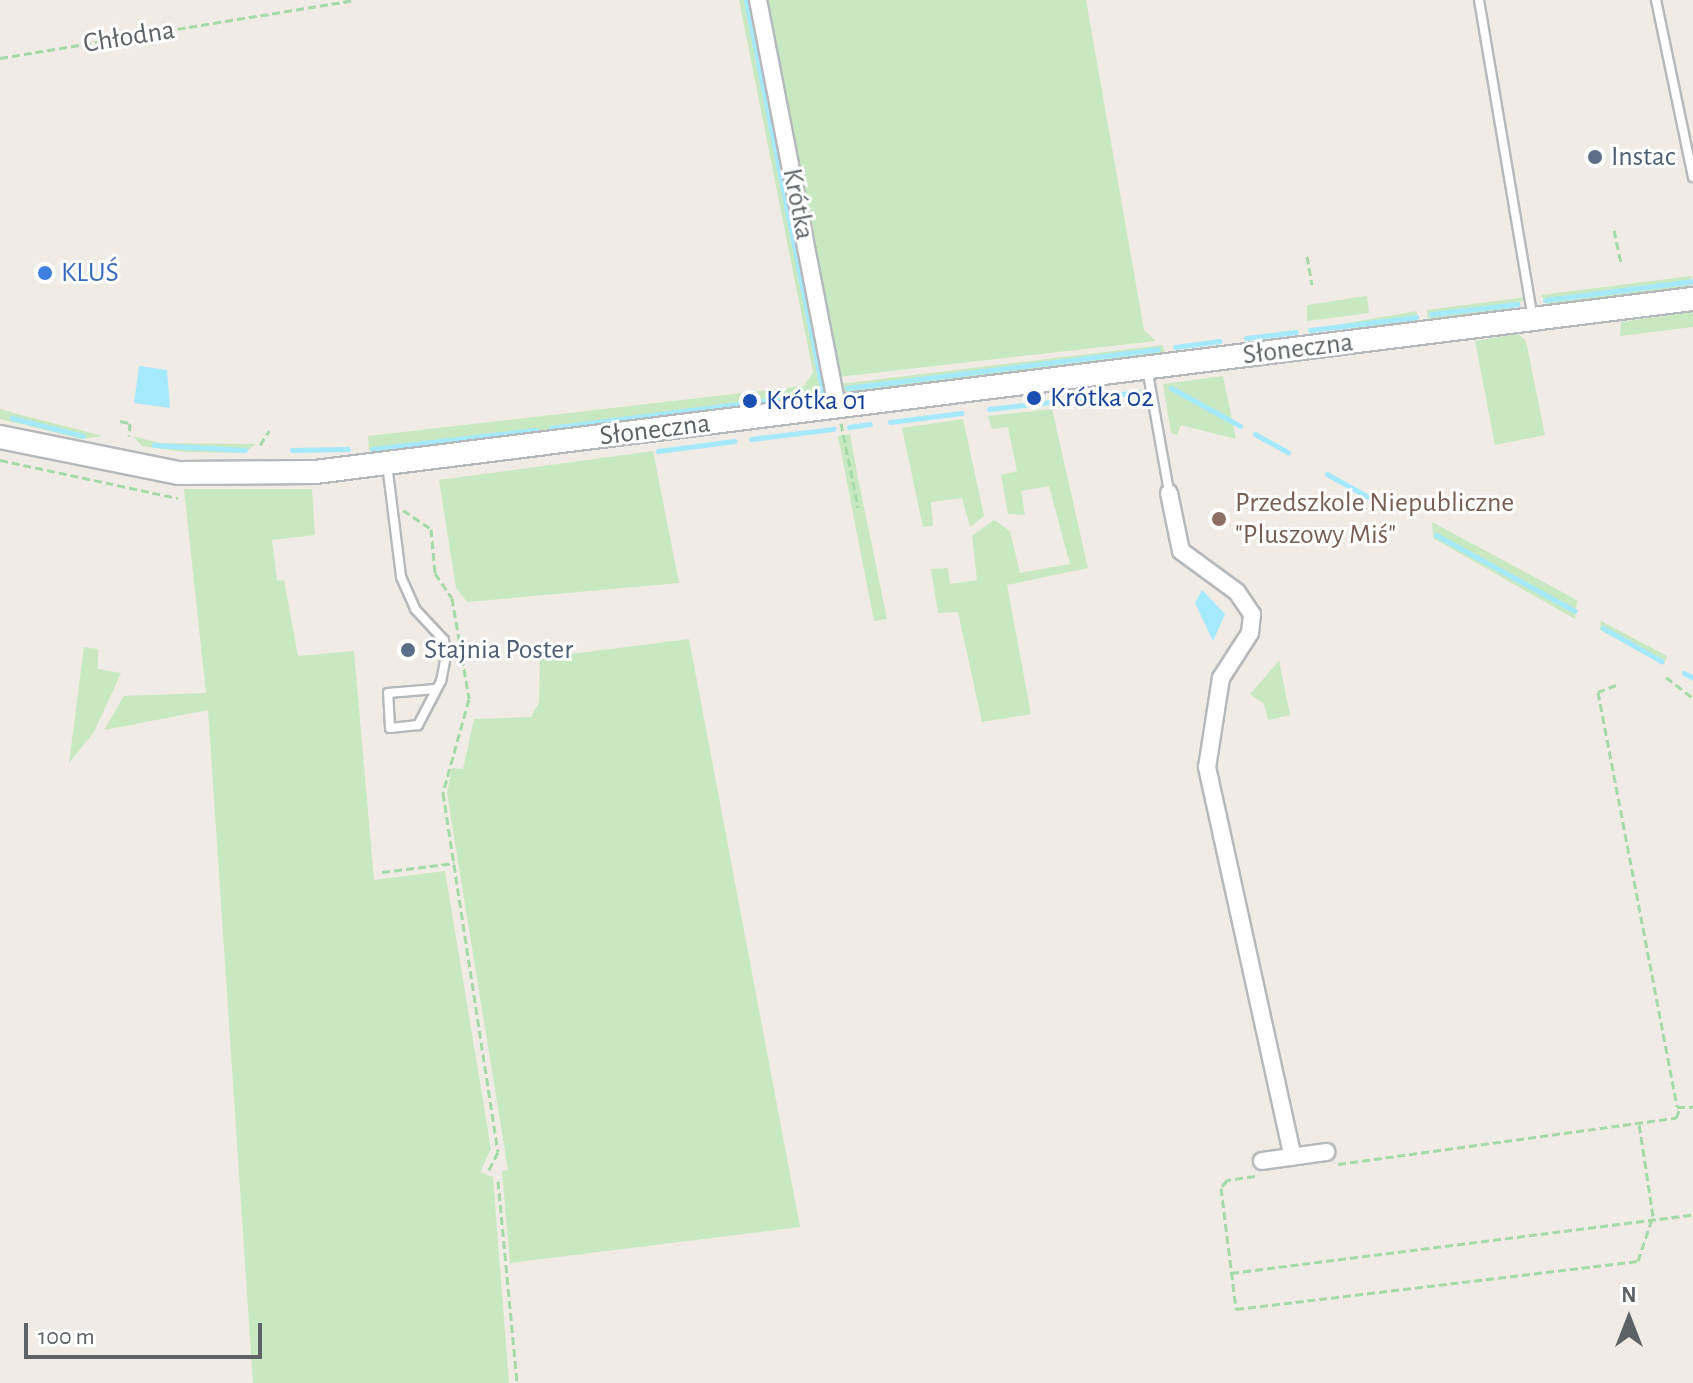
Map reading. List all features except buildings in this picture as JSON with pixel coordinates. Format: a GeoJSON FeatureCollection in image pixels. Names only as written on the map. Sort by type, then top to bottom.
{"type":"FeatureCollection","features":[{"type":"Feature","properties":{"kind":"main road","name":"Słoneczna"},"geometry":{"type":"LineString","coordinates":[[0,437],[178,473],[265,475],[838,414],[1147,368],[1693,299]]}},
{"type":"Feature","properties":{"kind":"street","name":"Krótka"},"geometry":{"type":"LineString","coordinates":[[758,0],[838,414]]}},
{"type":"Feature","properties":{"kind":"street"},"geometry":{"type":"LineString","coordinates":[[1169,493],[1181,551],[1237,592],[1252,614],[1250,633],[1221,678],[1207,767],[1293,1157]]}},
{"type":"Feature","properties":{"kind":"street"},"geometry":{"type":"LineString","coordinates":[[1260,1168],[1293,1157],[1330,1159]]}},
{"type":"Feature","properties":{"kind":"lane"},"geometry":{"type":"LineString","coordinates":[[1479,0],[1533,320]]}},
{"type":"Feature","properties":{"kind":"lane"},"geometry":{"type":"LineString","coordinates":[[1656,0],[1693,177]]}},
{"type":"Feature","properties":{"kind":"lane"},"geometry":{"type":"LineString","coordinates":[[1147,368],[1169,493]]}},
{"type":"Feature","properties":{"kind":"lane"},"geometry":{"type":"LineString","coordinates":[[387,464],[407,595],[444,640],[436,689],[418,725],[390,728],[388,693],[436,689]]}},
{"type":"Feature","properties":{"kind":"path","name":"Chłodna"},"geometry":{"type":"LineString","coordinates":[[0,58],[353,0]]}},
{"type":"Feature","properties":{"kind":"path"},"geometry":{"type":"LineString","coordinates":[[1614,230],[1621,263]]}},
{"type":"Feature","properties":{"kind":"path"},"geometry":{"type":"LineString","coordinates":[[1307,256],[1312,285]]}},
{"type":"Feature","properties":{"kind":"path"},"geometry":{"type":"LineString","coordinates":[[838,414],[858,507]]}},
{"type":"Feature","properties":{"kind":"path"},"geometry":{"type":"LineString","coordinates":[[120,421],[130,423],[129,436]]}},
{"type":"Feature","properties":{"kind":"path"},"geometry":{"type":"LineString","coordinates":[[260,445],[269,431]]}},
{"type":"Feature","properties":{"kind":"path"},"geometry":{"type":"LineString","coordinates":[[0,460],[178,498]]}},
{"type":"Feature","properties":{"kind":"path"},"geometry":{"type":"LineString","coordinates":[[393,504],[431,529],[435,573],[452,598],[469,699],[443,793],[498,1152],[488,1172]]}},
{"type":"Feature","properties":{"kind":"path"},"geometry":{"type":"LineString","coordinates":[[1666,677],[1693,698]]}},
{"type":"Feature","properties":{"kind":"path"},"geometry":{"type":"LineString","coordinates":[[1330,1159],[1676,1118],[1680,1108],[1598,692],[1616,685]]}},
{"type":"Feature","properties":{"kind":"path"},"geometry":{"type":"LineString","coordinates":[[382,872],[454,863]]}},
{"type":"Feature","properties":{"kind":"path"},"geometry":{"type":"LineString","coordinates":[[1680,1108],[1693,1107]]}},
{"type":"Feature","properties":{"kind":"path"},"geometry":{"type":"LineString","coordinates":[[1260,1168],[1227,1180],[1221,1188],[1236,1309],[1247,1311],[1638,1261],[1653,1216],[1639,1123]]}},
{"type":"Feature","properties":{"kind":"path"},"geometry":{"type":"LineString","coordinates":[[498,1181],[517,1383]]}},
{"type":"Feature","properties":{"kind":"path"},"geometry":{"type":"LineString","coordinates":[[1231,1273],[1653,1216],[1693,1215]]}},
{"type":"Feature","properties":{"kind":"green space"},"geometry":{"type":"Polygon","coordinates":[[[739,0],[752,0],[825,396],[759,405],[757,395],[742,397],[742,407],[369,451],[368,436],[804,386],[813,372],[739,0]]]}},
{"type":"Feature","properties":{"kind":"green space"},"geometry":{"type":"Polygon","coordinates":[[[764,0],[1086,0],[1144,330],[1156,341],[838,377],[764,0]]]}},
{"type":"Feature","properties":{"kind":"green space"},"geometry":{"type":"Polygon","coordinates":[[[1691,276],[1692,287],[1548,306],[1541,295],[1691,276]]]}},
{"type":"Feature","properties":{"kind":"green space"},"geometry":{"type":"Polygon","coordinates":[[[1367,296],[1369,313],[1307,321],[1307,305],[1367,296]]]}},
{"type":"Feature","properties":{"kind":"green space"},"geometry":{"type":"Polygon","coordinates":[[[1526,297],[1510,311],[1428,319],[1427,310],[1526,297]]]}},
{"type":"Feature","properties":{"kind":"green space"},"geometry":{"type":"Polygon","coordinates":[[[1417,311],[1417,323],[1400,326],[1307,330],[1417,311]]]}},
{"type":"Feature","properties":{"kind":"green space"},"geometry":{"type":"Polygon","coordinates":[[[1693,312],[1693,327],[1620,336],[1621,322],[1693,312]]]}},
{"type":"Feature","properties":{"kind":"green space"},"geometry":{"type":"Polygon","coordinates":[[[1518,334],[1526,341],[1545,435],[1495,445],[1475,341],[1518,334]]]}},
{"type":"Feature","properties":{"kind":"green space"},"geometry":{"type":"Polygon","coordinates":[[[1163,345],[1165,355],[847,395],[839,384],[1163,345]]]}},
{"type":"Feature","properties":{"kind":"green space"},"geometry":{"type":"Polygon","coordinates":[[[1223,376],[1236,439],[1181,425],[1177,435],[1171,433],[1163,384],[1223,376]]]}},
{"type":"Feature","properties":{"kind":"green space"},"geometry":{"type":"Polygon","coordinates":[[[0,409],[103,436],[82,439],[0,419],[0,409]]]}},
{"type":"Feature","properties":{"kind":"green space"},"geometry":{"type":"Polygon","coordinates":[[[1052,409],[1088,568],[1007,585],[1031,714],[982,722],[958,612],[938,613],[931,569],[948,568],[950,584],[977,580],[972,536],[994,520],[1010,531],[1020,573],[1070,564],[1049,486],[1021,491],[1025,515],[1008,514],[1001,475],[1017,471],[1008,427],[992,429],[988,416],[1052,409]]]}},
{"type":"Feature","properties":{"kind":"green space"},"geometry":{"type":"Polygon","coordinates":[[[963,419],[984,516],[970,527],[962,498],[931,502],[933,526],[923,527],[902,428],[963,419]]]}},
{"type":"Feature","properties":{"kind":"green space"},"geometry":{"type":"Polygon","coordinates":[[[850,434],[887,619],[874,621],[838,436],[850,434]]]}},
{"type":"Feature","properties":{"kind":"green space"},"geometry":{"type":"Polygon","coordinates":[[[133,436],[159,443],[256,444],[244,453],[184,452],[142,446],[133,436]]]}},
{"type":"Feature","properties":{"kind":"green space"},"geometry":{"type":"Polygon","coordinates":[[[653,451],[679,583],[467,602],[456,588],[439,480],[653,451]]]}},
{"type":"Feature","properties":{"kind":"green space"},"geometry":{"type":"Polygon","coordinates":[[[184,489],[312,489],[315,535],[272,540],[277,581],[284,580],[298,656],[354,651],[374,880],[445,871],[491,1149],[480,1172],[493,1177],[509,1383],[253,1383],[208,710],[104,730],[124,696],[206,693],[184,489]]]}},
{"type":"Feature","properties":{"kind":"green space"},"geometry":{"type":"Polygon","coordinates":[[[1432,522],[1577,600],[1575,619],[1433,538],[1432,522]]]}},
{"type":"Feature","properties":{"kind":"green space"},"geometry":{"type":"Polygon","coordinates":[[[1601,621],[1667,656],[1664,665],[1600,630],[1601,621]]]}},
{"type":"Feature","properties":{"kind":"green space"},"geometry":{"type":"Polygon","coordinates":[[[689,639],[800,1227],[510,1263],[502,1171],[508,1170],[447,793],[452,768],[463,769],[474,719],[531,717],[539,702],[540,658],[689,639]]]}},
{"type":"Feature","properties":{"kind":"green space"},"geometry":{"type":"Polygon","coordinates":[[[84,647],[98,649],[98,669],[121,673],[94,732],[69,763],[84,647]]]}},
{"type":"Feature","properties":{"kind":"green space"},"geometry":{"type":"Polygon","coordinates":[[[1279,661],[1290,715],[1268,720],[1264,704],[1250,694],[1279,661]]]}},
{"type":"Feature","properties":{"kind":"water"},"geometry":{"type":"Polygon","coordinates":[[[139,366],[167,370],[170,408],[134,403],[139,366]]]}},
{"type":"Feature","properties":{"kind":"water"},"geometry":{"type":"Polygon","coordinates":[[[1202,590],[1225,614],[1213,641],[1195,603],[1202,590]]]}},
{"type":"Feature","properties":{"kind":"waterway"},"geometry":{"type":"LineString","coordinates":[[551,428],[823,393],[746,0]]}},
{"type":"Feature","properties":{"kind":"waterway"},"geometry":{"type":"LineString","coordinates":[[1545,300],[1693,281]]}},
{"type":"Feature","properties":{"kind":"waterway"},"geometry":{"type":"LineString","coordinates":[[1431,314],[1517,304]]}},
{"type":"Feature","properties":{"kind":"waterway"},"geometry":{"type":"LineString","coordinates":[[1310,330],[1416,317]]}},
{"type":"Feature","properties":{"kind":"waterway"},"geometry":{"type":"LineString","coordinates":[[1246,338],[1296,332]]}},
{"type":"Feature","properties":{"kind":"waterway"},"geometry":{"type":"LineString","coordinates":[[1175,347],[1220,341]]}},
{"type":"Feature","properties":{"kind":"waterway"},"geometry":{"type":"LineString","coordinates":[[847,388],[1158,349]]}},
{"type":"Feature","properties":{"kind":"waterway"},"geometry":{"type":"LineString","coordinates":[[1171,388],[1240,426]]}},
{"type":"Feature","properties":{"kind":"waterway"},"geometry":{"type":"LineString","coordinates":[[989,409],[1139,392]]}},
{"type":"Feature","properties":{"kind":"waterway"},"geometry":{"type":"LineString","coordinates":[[890,422],[961,413]]}},
{"type":"Feature","properties":{"kind":"waterway"},"geometry":{"type":"LineString","coordinates":[[12,418],[83,436]]}},
{"type":"Feature","properties":{"kind":"waterway"},"geometry":{"type":"LineString","coordinates":[[849,427],[870,424]]}},
{"type":"Feature","properties":{"kind":"waterway"},"geometry":{"type":"LineString","coordinates":[[751,439],[833,429]]}},
{"type":"Feature","properties":{"kind":"waterway"},"geometry":{"type":"LineString","coordinates":[[372,449],[536,430]]}},
{"type":"Feature","properties":{"kind":"waterway"},"geometry":{"type":"LineString","coordinates":[[1255,434],[1288,452]]}},
{"type":"Feature","properties":{"kind":"waterway"},"geometry":{"type":"LineString","coordinates":[[658,451],[734,441]]}},
{"type":"Feature","properties":{"kind":"waterway"},"geometry":{"type":"LineString","coordinates":[[154,445],[245,450]]}},
{"type":"Feature","properties":{"kind":"waterway"},"geometry":{"type":"LineString","coordinates":[[292,450],[348,449]]}},
{"type":"Feature","properties":{"kind":"waterway"},"geometry":{"type":"LineString","coordinates":[[1327,474],[1370,498]]}},
{"type":"Feature","properties":{"kind":"waterway"},"geometry":{"type":"LineString","coordinates":[[1436,535],[1575,611]]}},
{"type":"Feature","properties":{"kind":"waterway"},"geometry":{"type":"LineString","coordinates":[[1603,628],[1661,661]]}},
{"type":"Feature","properties":{"kind":"waterway"},"geometry":{"type":"LineString","coordinates":[[1684,673],[1693,678]]}},
{"type":"Feature","properties":{"kind":"place","name":"Instac"},"geometry":{"type":"Point","coordinates":[1595,157]}},
{"type":"Feature","properties":{"kind":"place","name":"KLUŚ"},"geometry":{"type":"Point","coordinates":[45,273]}},
{"type":"Feature","properties":{"kind":"place","name":"Krótka 02"},"geometry":{"type":"Point","coordinates":[1034,398]}},
{"type":"Feature","properties":{"kind":"place","name":"Krótka 01"},"geometry":{"type":"Point","coordinates":[750,401]}},
{"type":"Feature","properties":{"kind":"place","name":"Przedszkole Niepubliczne \"Pluszowy Miś\""},"geometry":{"type":"Point","coordinates":[1219,519]}},
{"type":"Feature","properties":{"kind":"place","name":"Stajnia Poster"},"geometry":{"type":"Point","coordinates":[408,650]}}]}
